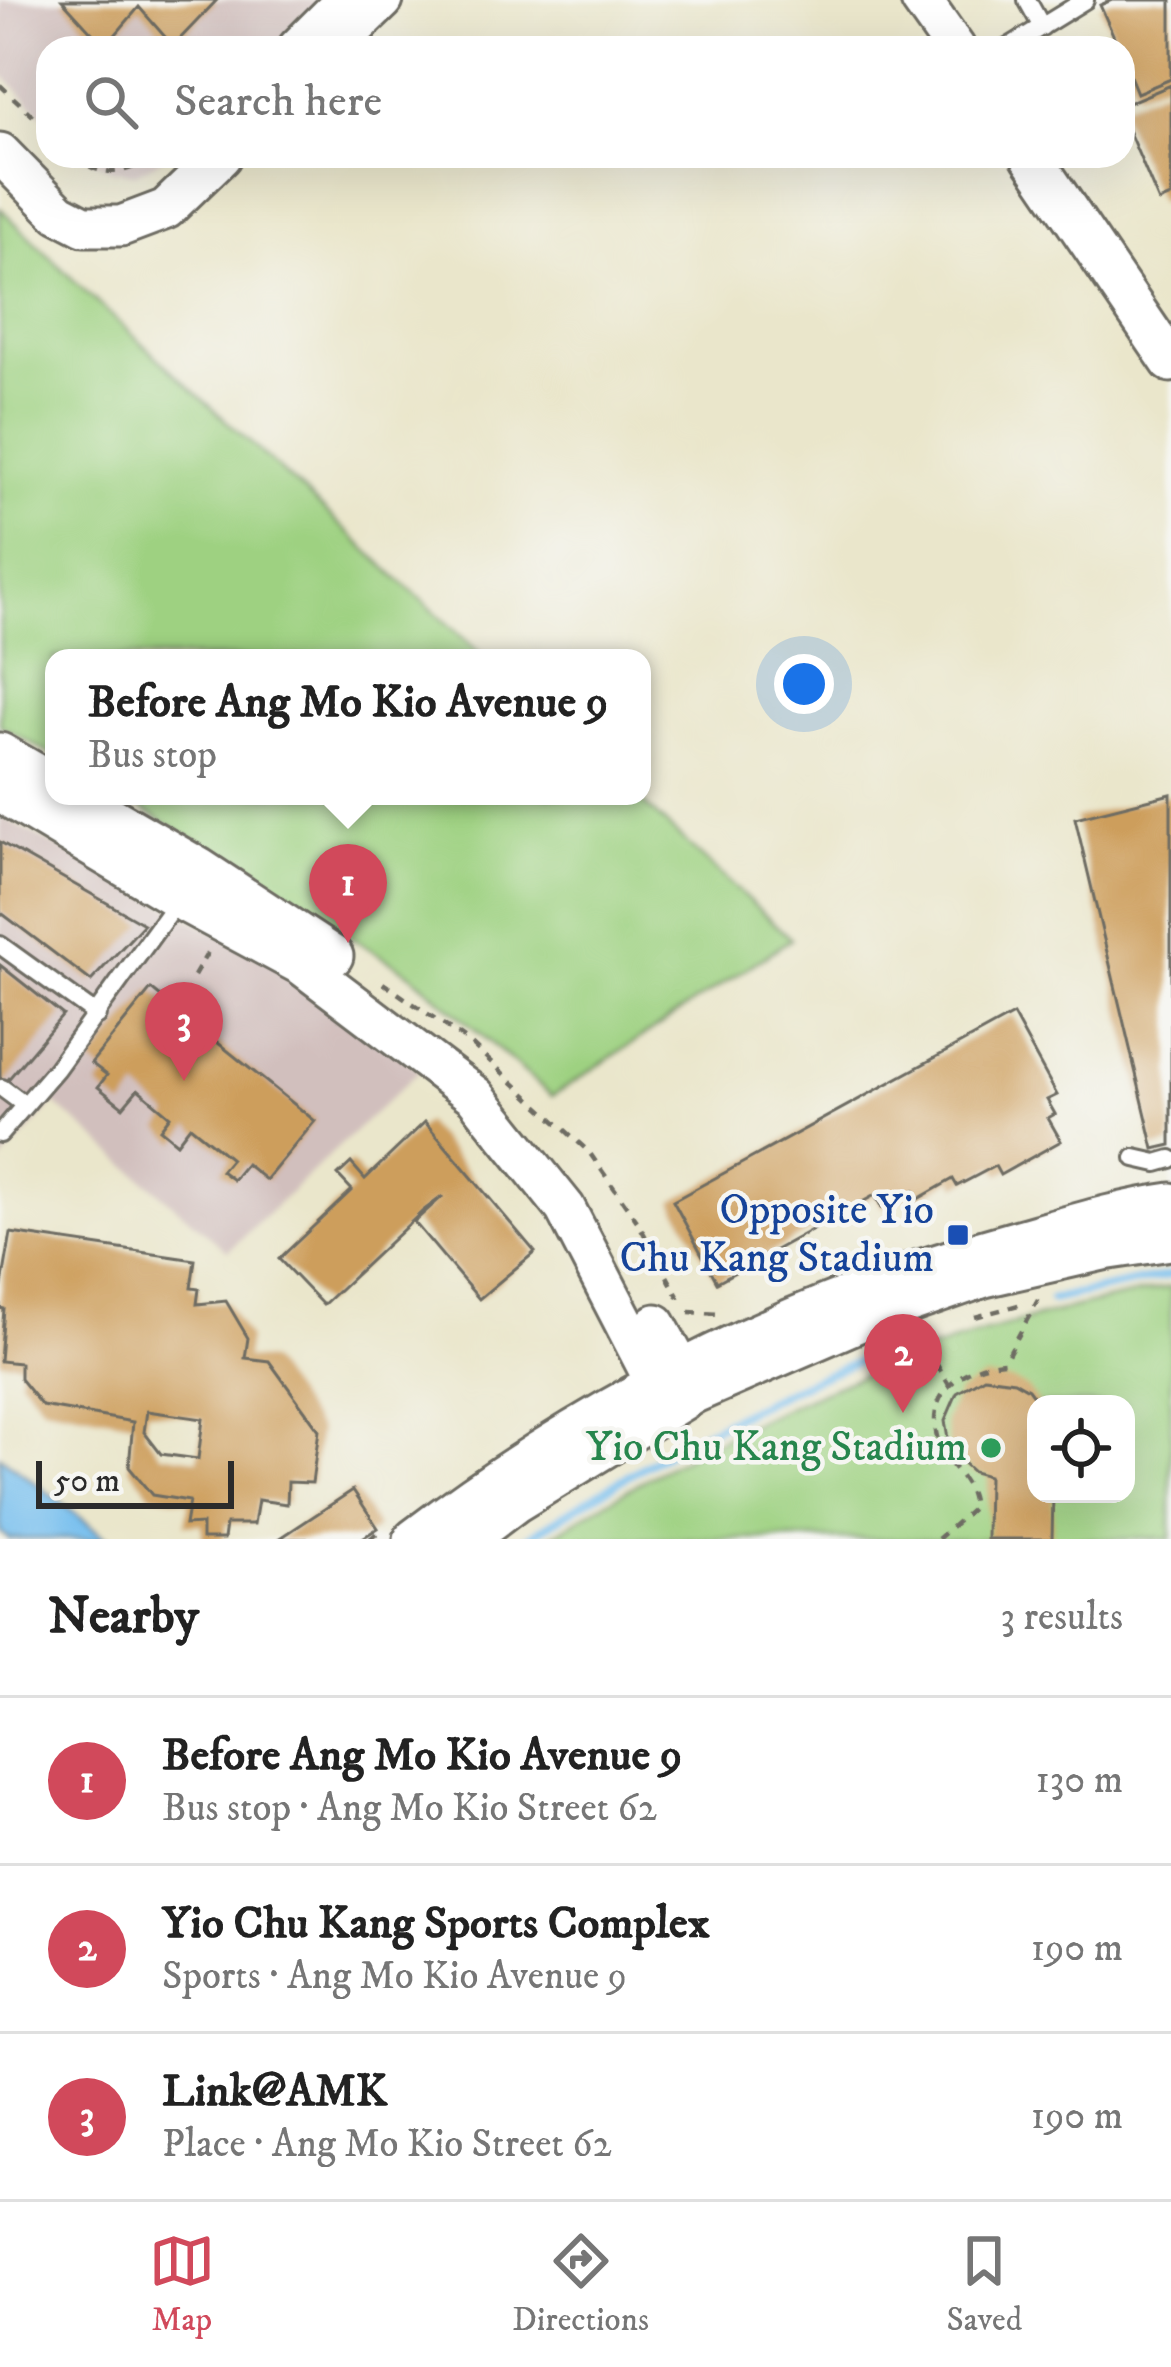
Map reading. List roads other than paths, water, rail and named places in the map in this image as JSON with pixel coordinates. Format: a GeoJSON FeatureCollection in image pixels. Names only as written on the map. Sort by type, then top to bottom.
{"type":"FeatureCollection","features":[{"type":"Feature","properties":{"kind":"street"},"geometry":{"type":"LineString","coordinates":[[310,36],[346,0]]}},
{"type":"Feature","properties":{"kind":"street"},"geometry":{"type":"LineString","coordinates":[[346,36],[383,0]]}},
{"type":"Feature","properties":{"kind":"street"},"geometry":{"type":"LineString","coordinates":[[921,0],[946,36]]}},
{"type":"Feature","properties":{"kind":"street"},"geometry":{"type":"LineString","coordinates":[[0,119],[36,154]]}},
{"type":"Feature","properties":{"kind":"street"},"geometry":{"type":"LineString","coordinates":[[0,153],[59,213],[84,226],[122,226],[166,209],[209,168]]}},
{"type":"Feature","properties":{"kind":"street"},"geometry":{"type":"LineString","coordinates":[[50,168],[77,194],[100,202],[123,202],[147,194],[177,168]]}},
{"type":"Feature","properties":{"kind":"street"},"geometry":{"type":"LineString","coordinates":[[1040,168],[1171,362]]}},
{"type":"Feature","properties":{"kind":"street"},"geometry":{"type":"LineString","coordinates":[[0,753],[45,779]]}},
{"type":"Feature","properties":{"kind":"street"},"geometry":{"type":"LineString","coordinates":[[0,792],[322,948],[455,1047],[527,1117],[595,1210],[674,1388]]}},
{"type":"Feature","properties":{"kind":"street"},"geometry":{"type":"LineString","coordinates":[[87,805],[475,1096],[549,1176],[674,1388]]}},
{"type":"Feature","properties":{"kind":"street"},"geometry":{"type":"LineString","coordinates":[[405,1528],[674,1388],[805,1311],[938,1262],[1171,1203]]}},
{"type":"Feature","properties":{"kind":"street"},"geometry":{"type":"LineString","coordinates":[[466,1539],[674,1388],[984,1277],[1171,1240]]}},
{"type":"Feature","properties":{"kind":"lane"},"geometry":{"type":"LineString","coordinates":[[1027,0],[1042,26]]}},
{"type":"Feature","properties":{"kind":"lane"},"geometry":{"type":"LineString","coordinates":[[1026,36],[1085,0]]}},
{"type":"Feature","properties":{"kind":"lane"},"geometry":{"type":"LineString","coordinates":[[0,1134],[56,1070],[189,884]]}},
{"type":"Feature","properties":{"kind":"lane"},"geometry":{"type":"LineString","coordinates":[[0,945],[97,1015]]}},
{"type":"Feature","properties":{"kind":"lane"},"geometry":{"type":"LineString","coordinates":[[2,1088],[25,1106]]}},
{"type":"Feature","properties":{"kind":"lane"},"geometry":{"type":"LineString","coordinates":[[1136,1157],[1157,1163],[1171,1159]]}},
{"type":"Feature","properties":{"kind":"water"},"geometry":{"type":"Polygon","coordinates":[[[0,1456],[108,1539],[9,1539],[0,1532],[0,1456]]]}},
{"type":"Feature","properties":{"kind":"waterway"},"geometry":{"type":"LineString","coordinates":[[1051,1300],[1171,1275]]}},
{"type":"Feature","properties":{"kind":"waterway"},"geometry":{"type":"LineString","coordinates":[[526,1539],[619,1481],[762,1403],[914,1341]]}},
{"type":"Feature","properties":{"kind":"place","name":"Before Ang Mo Kio Avenue 9"},"geometry":{"type":"Point","coordinates":[348,943]}},
{"type":"Feature","properties":{"kind":"place","name":"Link@AMK"},"geometry":{"type":"Point","coordinates":[184,1081]}},
{"type":"Feature","properties":{"kind":"place","name":"Opposite Yio Chu Kang Stadium"},"geometry":{"type":"Point","coordinates":[958,1235]}},
{"type":"Feature","properties":{"kind":"place","name":"Yio Chu Kang Sports Complex"},"geometry":{"type":"Point","coordinates":[903,1413]}},
{"type":"Feature","properties":{"kind":"place","name":"Yio Chu Kang Stadium"},"geometry":{"type":"Point","coordinates":[991,1448]}}]}
